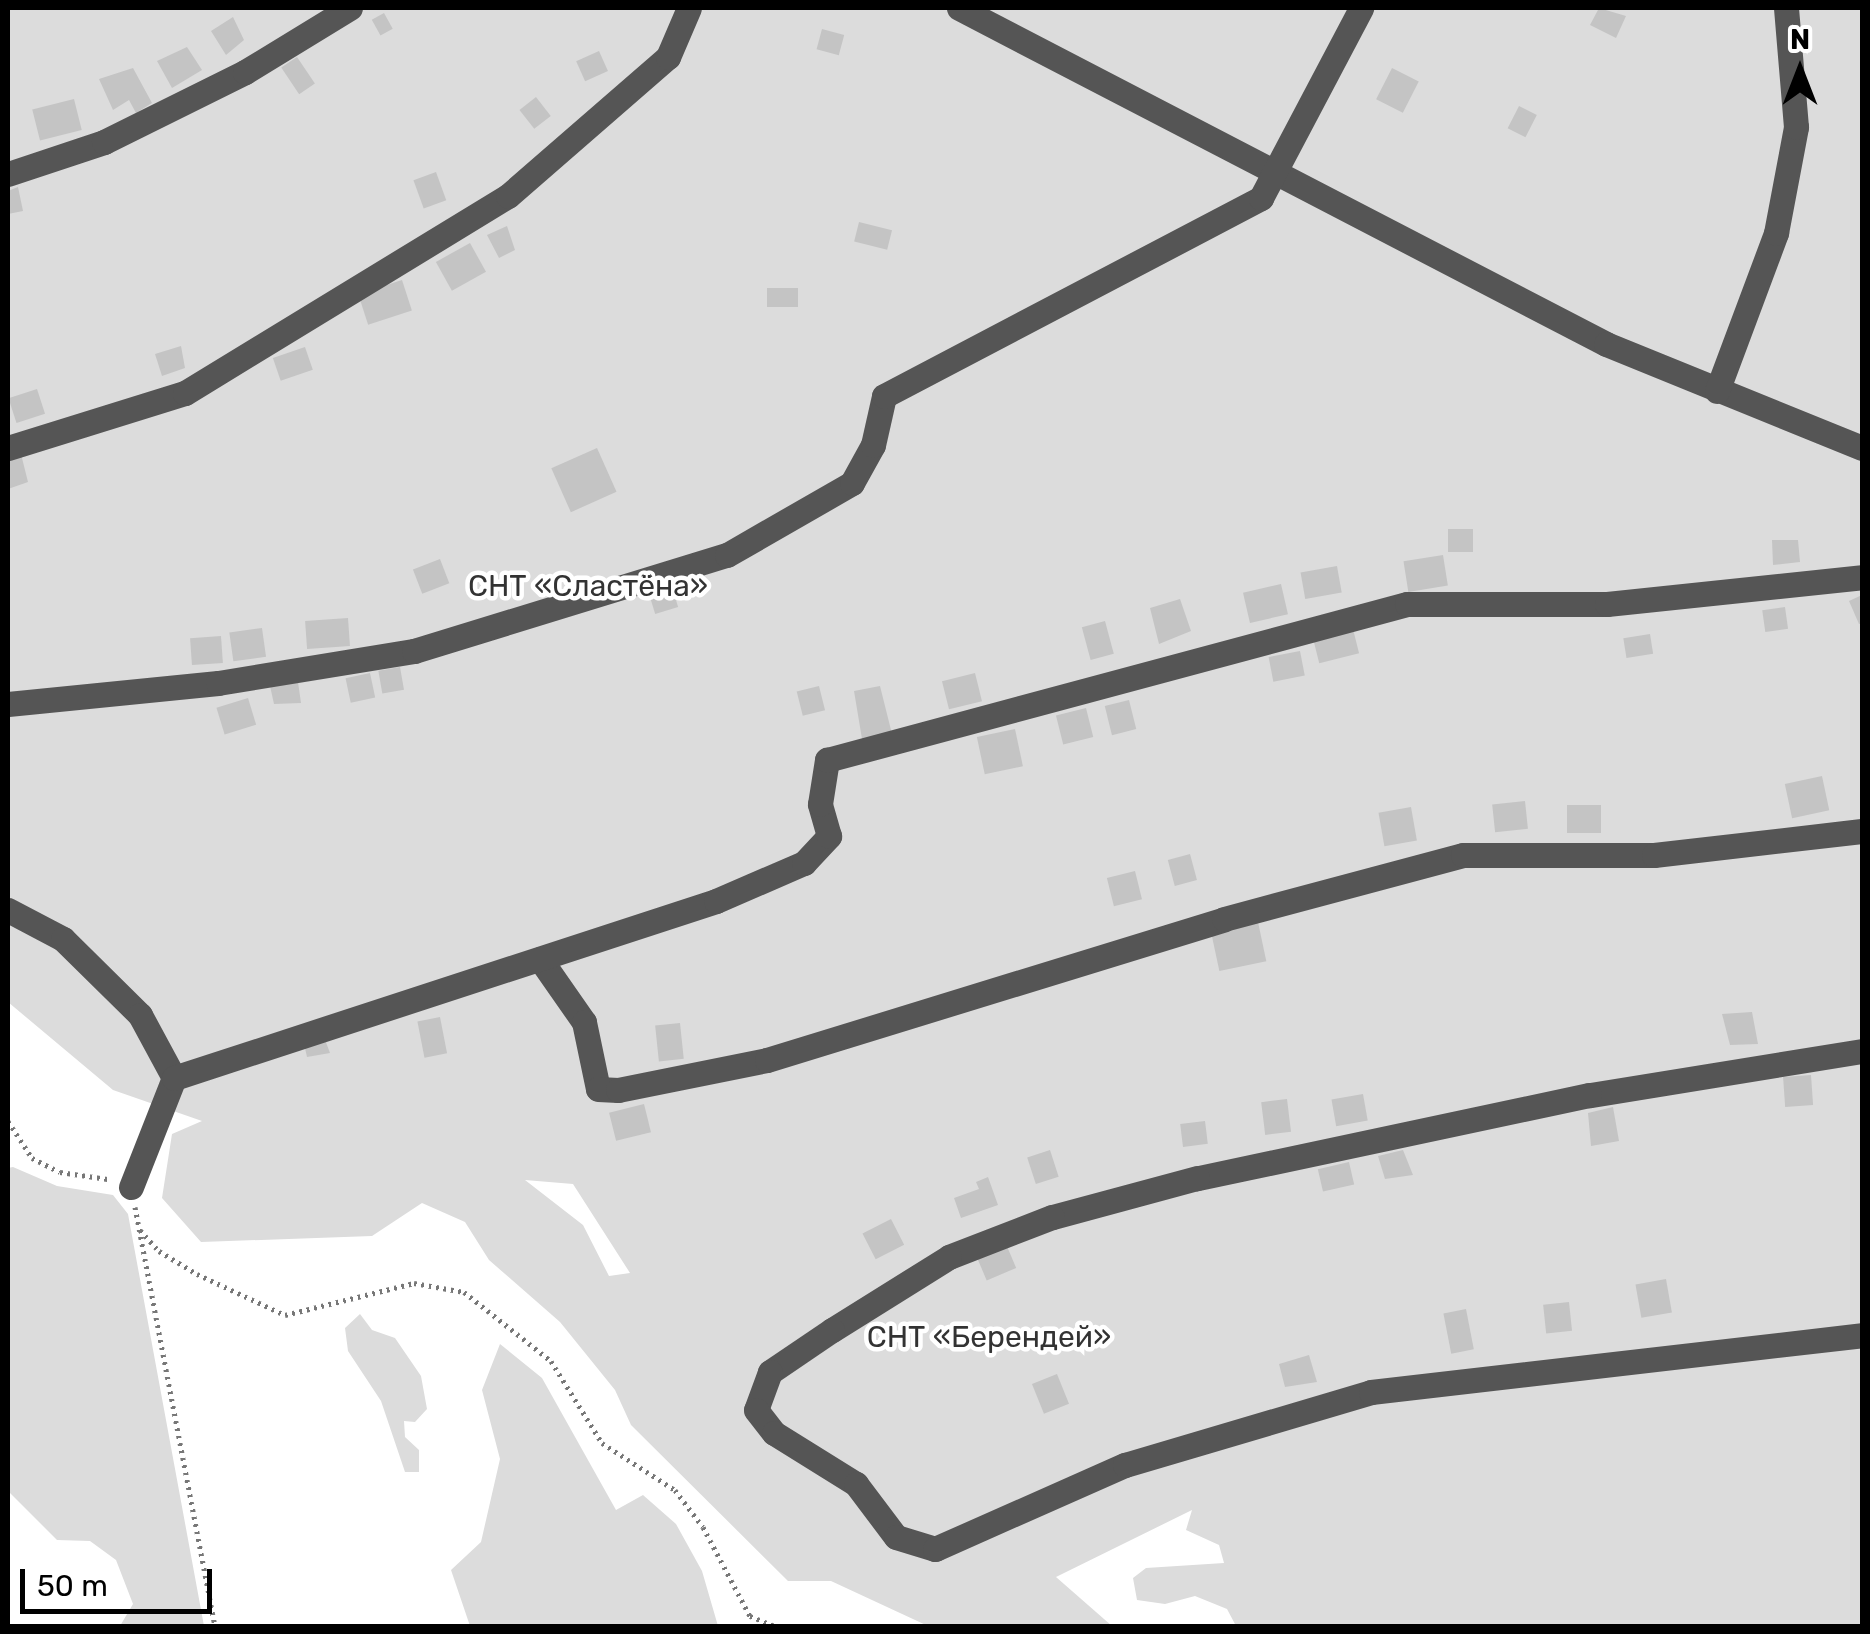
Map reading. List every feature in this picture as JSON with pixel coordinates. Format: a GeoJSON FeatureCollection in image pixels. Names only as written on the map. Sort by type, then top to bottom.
{"type":"FeatureCollection","features":[{"type":"Feature","properties":{"kind":"street"},"geometry":{"type":"LineString","coordinates":[[8,174],[104,142],[245,72],[350,8]]}},
{"type":"Feature","properties":{"kind":"street"},"geometry":{"type":"LineString","coordinates":[[8,448],[184,393],[508,196],[668,57],[689,8]]}},
{"type":"Feature","properties":{"kind":"street"},"geometry":{"type":"LineString","coordinates":[[959,8],[1606,344],[1862,448]]}},
{"type":"Feature","properties":{"kind":"street"},"geometry":{"type":"LineString","coordinates":[[8,704],[218,683],[414,651],[727,556],[852,483],[873,445],[884,396],[1261,198],[1361,8]]}},
{"type":"Feature","properties":{"kind":"street"},"geometry":{"type":"LineString","coordinates":[[1717,391],[1776,232],[1796,126],[1786,8]]}},
{"type":"Feature","properties":{"kind":"street"},"geometry":{"type":"LineString","coordinates":[[174,1078],[716,901],[804,863],[829,836],[820,804],[828,760],[1406,604],[1607,604],[1862,577]]}},
{"type":"Feature","properties":{"kind":"street"},"geometry":{"type":"LineString","coordinates":[[540,959],[584,1022],[598,1089],[618,1090],[766,1060],[1206,924],[1463,855],[1654,855],[1862,831]]}},
{"type":"Feature","properties":{"kind":"street"},"geometry":{"type":"LineString","coordinates":[[8,910],[63,939],[140,1014],[174,1078],[131,1187]]}},
{"type":"Feature","properties":{"kind":"street"},"geometry":{"type":"LineString","coordinates":[[1862,1052],[1570,1099],[1196,1178],[1052,1218],[949,1257],[832,1330],[770,1372],[756,1410],[774,1433],[856,1484],[896,1538],[936,1549],[1125,1465],[1372,1392],[1862,1335]]}},
{"type":"Feature","properties":{"kind":"path"},"geometry":{"type":"LineString","coordinates":[[8,1121],[32,1158],[60,1172],[131,1187],[215,1626]]}},
{"type":"Feature","properties":{"kind":"path"},"geometry":{"type":"LineString","coordinates":[[140,1230],[159,1251],[197,1274],[285,1315],[414,1283],[464,1292],[551,1362],[602,1444],[675,1490],[703,1527],[750,1616],[775,1626]]}},
{"type":"Feature","properties":{"kind":"green space","name":"СНТ «Сластёна»"},"geometry":{"type":"Polygon","coordinates":[[[8,8],[1862,8],[1862,1626],[1236,1626],[1227,1609],[1195,1596],[1165,1604],[1137,1600],[1133,1578],[1146,1568],[1224,1563],[1219,1545],[1186,1530],[1192,1510],[1056,1577],[1112,1626],[928,1626],[831,1581],[788,1581],[631,1425],[615,1390],[560,1322],[489,1260],[465,1222],[422,1203],[372,1236],[201,1242],[162,1198],[172,1134],[202,1121],[113,1090],[8,1002],[8,8]],[[525,1180],[583,1225],[609,1276],[630,1273],[573,1184],[525,1180]]]}},
{"type":"Feature","properties":{"kind":"green space"},"geometry":{"type":"Polygon","coordinates":[[[8,1168],[57,1186],[113,1195],[128,1214],[204,1626],[120,1626],[133,1604],[116,1560],[90,1541],[57,1540],[8,1491],[8,1168]]]}},
{"type":"Feature","properties":{"kind":"green space"},"geometry":{"type":"Polygon","coordinates":[[[360,1314],[372,1330],[395,1338],[421,1376],[427,1409],[415,1422],[404,1421],[405,1437],[419,1450],[419,1472],[405,1472],[381,1401],[348,1351],[345,1328],[360,1314]]]}},
{"type":"Feature","properties":{"kind":"green space"},"geometry":{"type":"Polygon","coordinates":[[[500,1344],[542,1378],[616,1510],[643,1495],[676,1524],[702,1571],[718,1626],[470,1626],[451,1570],[481,1542],[500,1459],[482,1390],[500,1344]]]}},
{"type":"Feature","properties":{"kind":"building"},"geometry":{"type":"Polygon","coordinates":[[[1599,8],[1626,16],[1616,38],[1590,25],[1599,8]]]}},
{"type":"Feature","properties":{"kind":"building"},"geometry":{"type":"Polygon","coordinates":[[[384,13],[393,29],[380,36],[372,20],[384,13]]]}},
{"type":"Feature","properties":{"kind":"building"},"geometry":{"type":"Polygon","coordinates":[[[233,17],[244,40],[226,55],[211,31],[233,17]]]}},
{"type":"Feature","properties":{"kind":"building"},"geometry":{"type":"Polygon","coordinates":[[[822,29],[844,35],[839,55],[817,49],[822,29]]]}},
{"type":"Feature","properties":{"kind":"building"},"geometry":{"type":"Polygon","coordinates":[[[187,47],[202,70],[172,88],[157,61],[187,47]]]}},
{"type":"Feature","properties":{"kind":"building"},"geometry":{"type":"Polygon","coordinates":[[[599,51],[608,71],[585,81],[576,61],[599,51]]]}},
{"type":"Feature","properties":{"kind":"building"},"geometry":{"type":"Polygon","coordinates":[[[297,57],[315,84],[299,94],[281,68],[297,57]]]}},
{"type":"Feature","properties":{"kind":"building"},"geometry":{"type":"Polygon","coordinates":[[[133,68],[152,103],[136,113],[129,100],[113,110],[99,79],[133,68]]]}},
{"type":"Feature","properties":{"kind":"building"},"geometry":{"type":"Polygon","coordinates":[[[1392,68],[1419,82],[1403,113],[1376,99],[1392,68]]]}},
{"type":"Feature","properties":{"kind":"building"},"geometry":{"type":"Polygon","coordinates":[[[536,97],[551,116],[534,129],[519,110],[536,97]]]}},
{"type":"Feature","properties":{"kind":"building"},"geometry":{"type":"Polygon","coordinates":[[[74,99],[82,130],[40,140],[32,109],[74,99]]]}},
{"type":"Feature","properties":{"kind":"building"},"geometry":{"type":"Polygon","coordinates":[[[1519,106],[1537,115],[1525,137],[1508,128],[1519,106]]]}},
{"type":"Feature","properties":{"kind":"building"},"geometry":{"type":"Polygon","coordinates":[[[436,172],[446,200],[424,208],[413,180],[436,172]]]}},
{"type":"Feature","properties":{"kind":"building"},"geometry":{"type":"Polygon","coordinates":[[[18,187],[23,211],[8,214],[8,191],[18,187]]]}},
{"type":"Feature","properties":{"kind":"building"},"geometry":{"type":"Polygon","coordinates":[[[859,222],[892,230],[887,250],[854,241],[859,222]]]}},
{"type":"Feature","properties":{"kind":"building"},"geometry":{"type":"Polygon","coordinates":[[[507,226],[515,250],[499,258],[487,235],[507,226]]]}},
{"type":"Feature","properties":{"kind":"building"},"geometry":{"type":"Polygon","coordinates":[[[470,243],[486,272],[452,291],[436,262],[470,243]]]}},
{"type":"Feature","properties":{"kind":"building"},"geometry":{"type":"Polygon","coordinates":[[[402,280],[412,310],[368,325],[358,294],[402,280]]]}},
{"type":"Feature","properties":{"kind":"building"},"geometry":{"type":"Polygon","coordinates":[[[767,288],[798,288],[798,307],[767,307],[767,288]]]}},
{"type":"Feature","properties":{"kind":"building"},"geometry":{"type":"Polygon","coordinates":[[[181,346],[185,368],[162,376],[155,354],[181,346]]]}},
{"type":"Feature","properties":{"kind":"building"},"geometry":{"type":"Polygon","coordinates":[[[305,347],[313,370],[281,381],[273,358],[305,347]]]}},
{"type":"Feature","properties":{"kind":"building"},"geometry":{"type":"Polygon","coordinates":[[[37,389],[45,414],[17,423],[8,398],[37,389]]]}},
{"type":"Feature","properties":{"kind":"building"},"geometry":{"type":"Polygon","coordinates":[[[597,448],[617,492],[571,512],[551,468],[597,448]]]}},
{"type":"Feature","properties":{"kind":"building"},"geometry":{"type":"Polygon","coordinates":[[[21,454],[28,482],[8,489],[8,459],[21,454]]]}},
{"type":"Feature","properties":{"kind":"building"},"geometry":{"type":"Polygon","coordinates":[[[1448,529],[1473,529],[1473,552],[1448,552],[1448,529]]]}},
{"type":"Feature","properties":{"kind":"building"},"geometry":{"type":"Polygon","coordinates":[[[1772,540],[1798,540],[1800,562],[1773,565],[1772,540]]]}},
{"type":"Feature","properties":{"kind":"building"},"geometry":{"type":"Polygon","coordinates":[[[1443,555],[1448,586],[1408,592],[1403,561],[1443,555]]]}},
{"type":"Feature","properties":{"kind":"building"},"geometry":{"type":"Polygon","coordinates":[[[440,559],[449,583],[422,594],[413,569],[440,559]]]}},
{"type":"Feature","properties":{"kind":"building"},"geometry":{"type":"Polygon","coordinates":[[[1337,566],[1342,593],[1305,599],[1301,572],[1337,566]]]}},
{"type":"Feature","properties":{"kind":"building"},"geometry":{"type":"Polygon","coordinates":[[[1281,584],[1288,614],[1250,623],[1243,593],[1281,584]]]}},
{"type":"Feature","properties":{"kind":"building"},"geometry":{"type":"Polygon","coordinates":[[[672,587],[678,607],[655,614],[649,594],[672,587]]]}},
{"type":"Feature","properties":{"kind":"building"},"geometry":{"type":"Polygon","coordinates":[[[1862,595],[1862,623],[1859,624],[1849,601],[1862,595]]]}},
{"type":"Feature","properties":{"kind":"building"},"geometry":{"type":"Polygon","coordinates":[[[1180,599],[1191,631],[1159,644],[1150,608],[1180,599]]]}},
{"type":"Feature","properties":{"kind":"building"},"geometry":{"type":"Polygon","coordinates":[[[1785,607],[1788,629],[1765,632],[1762,610],[1785,607]]]}},
{"type":"Feature","properties":{"kind":"building"},"geometry":{"type":"Polygon","coordinates":[[[348,618],[350,646],[307,649],[305,621],[348,618]]]}},
{"type":"Feature","properties":{"kind":"building"},"geometry":{"type":"Polygon","coordinates":[[[1105,621],[1114,654],[1091,660],[1082,627],[1105,621]]]}},
{"type":"Feature","properties":{"kind":"building"},"geometry":{"type":"Polygon","coordinates":[[[262,628],[266,657],[233,661],[229,633],[262,628]]]}},
{"type":"Feature","properties":{"kind":"building"},"geometry":{"type":"Polygon","coordinates":[[[1353,629],[1359,653],[1319,663],[1313,639],[1353,629]]]}},
{"type":"Feature","properties":{"kind":"building"},"geometry":{"type":"Polygon","coordinates":[[[1650,634],[1653,654],[1626,658],[1623,638],[1650,634]]]}},
{"type":"Feature","properties":{"kind":"building"},"geometry":{"type":"Polygon","coordinates":[[[221,636],[223,663],[192,665],[190,638],[221,636]]]}},
{"type":"Feature","properties":{"kind":"building"},"geometry":{"type":"Polygon","coordinates":[[[1300,651],[1305,676],[1273,682],[1269,657],[1300,651]]]}},
{"type":"Feature","properties":{"kind":"building"},"geometry":{"type":"Polygon","coordinates":[[[400,667],[404,690],[382,693],[378,671],[400,667]]]}},
{"type":"Feature","properties":{"kind":"building"},"geometry":{"type":"Polygon","coordinates":[[[370,673],[375,697],[351,703],[346,678],[370,673]]]}},
{"type":"Feature","properties":{"kind":"building"},"geometry":{"type":"Polygon","coordinates":[[[975,673],[982,701],[949,709],[942,681],[975,673]]]}},
{"type":"Feature","properties":{"kind":"building"},"geometry":{"type":"Polygon","coordinates":[[[298,682],[301,703],[274,704],[270,686],[298,682]]]}},
{"type":"Feature","properties":{"kind":"building"},"geometry":{"type":"Polygon","coordinates":[[[819,686],[825,710],[803,716],[797,692],[819,686]]]}},
{"type":"Feature","properties":{"kind":"building"},"geometry":{"type":"Polygon","coordinates":[[[880,686],[892,734],[862,739],[854,691],[880,686]]]}},
{"type":"Feature","properties":{"kind":"building"},"geometry":{"type":"Polygon","coordinates":[[[248,698],[256,725],[225,734],[216,708],[248,698]]]}},
{"type":"Feature","properties":{"kind":"building"},"geometry":{"type":"Polygon","coordinates":[[[1129,700],[1136,729],[1112,735],[1105,706],[1129,700]]]}},
{"type":"Feature","properties":{"kind":"building"},"geometry":{"type":"Polygon","coordinates":[[[1086,708],[1093,737],[1063,745],[1056,715],[1086,708]]]}},
{"type":"Feature","properties":{"kind":"building"},"geometry":{"type":"Polygon","coordinates":[[[1015,729],[1023,766],[985,774],[977,737],[1015,729]]]}},
{"type":"Feature","properties":{"kind":"building"},"geometry":{"type":"Polygon","coordinates":[[[1822,776],[1829,810],[1792,818],[1785,784],[1822,776]]]}},
{"type":"Feature","properties":{"kind":"building"},"geometry":{"type":"Polygon","coordinates":[[[1525,801],[1528,829],[1495,832],[1492,804],[1525,801]]]}},
{"type":"Feature","properties":{"kind":"building"},"geometry":{"type":"Polygon","coordinates":[[[1567,805],[1601,805],[1601,833],[1567,833],[1567,805]]]}},
{"type":"Feature","properties":{"kind":"building"},"geometry":{"type":"Polygon","coordinates":[[[1411,807],[1417,840],[1384,846],[1379,813],[1411,807]]]}},
{"type":"Feature","properties":{"kind":"building"},"geometry":{"type":"Polygon","coordinates":[[[1190,854],[1197,880],[1175,886],[1168,860],[1190,854]]]}},
{"type":"Feature","properties":{"kind":"building"},"geometry":{"type":"Polygon","coordinates":[[[1135,871],[1142,899],[1114,906],[1107,878],[1135,871]]]}},
{"type":"Feature","properties":{"kind":"building"},"geometry":{"type":"Polygon","coordinates":[[[1258,922],[1266,961],[1219,971],[1211,932],[1258,922]]]}},
{"type":"Feature","properties":{"kind":"building"},"geometry":{"type":"Polygon","coordinates":[[[1752,1012],[1758,1044],[1730,1045],[1722,1014],[1752,1012]]]}},
{"type":"Feature","properties":{"kind":"building"},"geometry":{"type":"Polygon","coordinates":[[[440,1017],[447,1053],[424,1058],[417,1021],[440,1017]]]}},
{"type":"Feature","properties":{"kind":"building"},"geometry":{"type":"Polygon","coordinates":[[[680,1023],[684,1059],[659,1061],[655,1026],[680,1023]]]}},
{"type":"Feature","properties":{"kind":"building"},"geometry":{"type":"Polygon","coordinates":[[[324,1037],[330,1053],[307,1057],[304,1044],[324,1037]]]}},
{"type":"Feature","properties":{"kind":"building"},"geometry":{"type":"Polygon","coordinates":[[[1811,1075],[1813,1105],[1785,1107],[1783,1077],[1811,1075]]]}},
{"type":"Feature","properties":{"kind":"building"},"geometry":{"type":"Polygon","coordinates":[[[1363,1094],[1368,1121],[1336,1126],[1331,1100],[1363,1094]]]}},
{"type":"Feature","properties":{"kind":"building"},"geometry":{"type":"Polygon","coordinates":[[[1287,1099],[1291,1132],[1265,1135],[1261,1102],[1287,1099]]]}},
{"type":"Feature","properties":{"kind":"building"},"geometry":{"type":"Polygon","coordinates":[[[644,1104],[651,1132],[616,1141],[609,1113],[644,1104]]]}},
{"type":"Feature","properties":{"kind":"building"},"geometry":{"type":"Polygon","coordinates":[[[1613,1107],[1619,1141],[1591,1146],[1588,1113],[1613,1107]]]}},
{"type":"Feature","properties":{"kind":"building"},"geometry":{"type":"Polygon","coordinates":[[[1205,1121],[1208,1144],[1183,1147],[1180,1124],[1205,1121]]]}},
{"type":"Feature","properties":{"kind":"building"},"geometry":{"type":"Polygon","coordinates":[[[1050,1150],[1059,1177],[1036,1184],[1027,1157],[1050,1150]]]}},
{"type":"Feature","properties":{"kind":"building"},"geometry":{"type":"Polygon","coordinates":[[[1403,1150],[1413,1175],[1385,1179],[1378,1156],[1403,1150]]]}},
{"type":"Feature","properties":{"kind":"building"},"geometry":{"type":"Polygon","coordinates":[[[1349,1162],[1354,1184],[1323,1192],[1318,1169],[1349,1162]]]}},
{"type":"Feature","properties":{"kind":"building"},"geometry":{"type":"Polygon","coordinates":[[[988,1177],[998,1205],[961,1218],[954,1198],[979,1189],[976,1182],[988,1177]]]}},
{"type":"Feature","properties":{"kind":"building"},"geometry":{"type":"Polygon","coordinates":[[[891,1219],[904,1245],[876,1259],[862,1234],[891,1219]]]}},
{"type":"Feature","properties":{"kind":"building"},"geometry":{"type":"Polygon","coordinates":[[[1006,1244],[1016,1268],[987,1280],[977,1257],[1006,1244]]]}},
{"type":"Feature","properties":{"kind":"building"},"geometry":{"type":"Polygon","coordinates":[[[1666,1279],[1672,1312],[1641,1318],[1635,1284],[1666,1279]]]}},
{"type":"Feature","properties":{"kind":"building"},"geometry":{"type":"Polygon","coordinates":[[[1569,1302],[1572,1331],[1546,1334],[1543,1305],[1569,1302]]]}},
{"type":"Feature","properties":{"kind":"building"},"geometry":{"type":"Polygon","coordinates":[[[1466,1309],[1474,1349],[1451,1354],[1443,1313],[1466,1309]]]}},
{"type":"Feature","properties":{"kind":"building"},"geometry":{"type":"Polygon","coordinates":[[[1309,1355],[1317,1382],[1285,1387],[1279,1364],[1309,1355]]]}},
{"type":"Feature","properties":{"kind":"building"},"geometry":{"type":"Polygon","coordinates":[[[1057,1374],[1069,1404],[1044,1414],[1032,1384],[1057,1374]]]}},
{"type":"Feature","properties":{"kind":"park label","name":"СНТ «Берендей»"},"geometry":{"type":"Point","coordinates":[989,1337]}}]}
